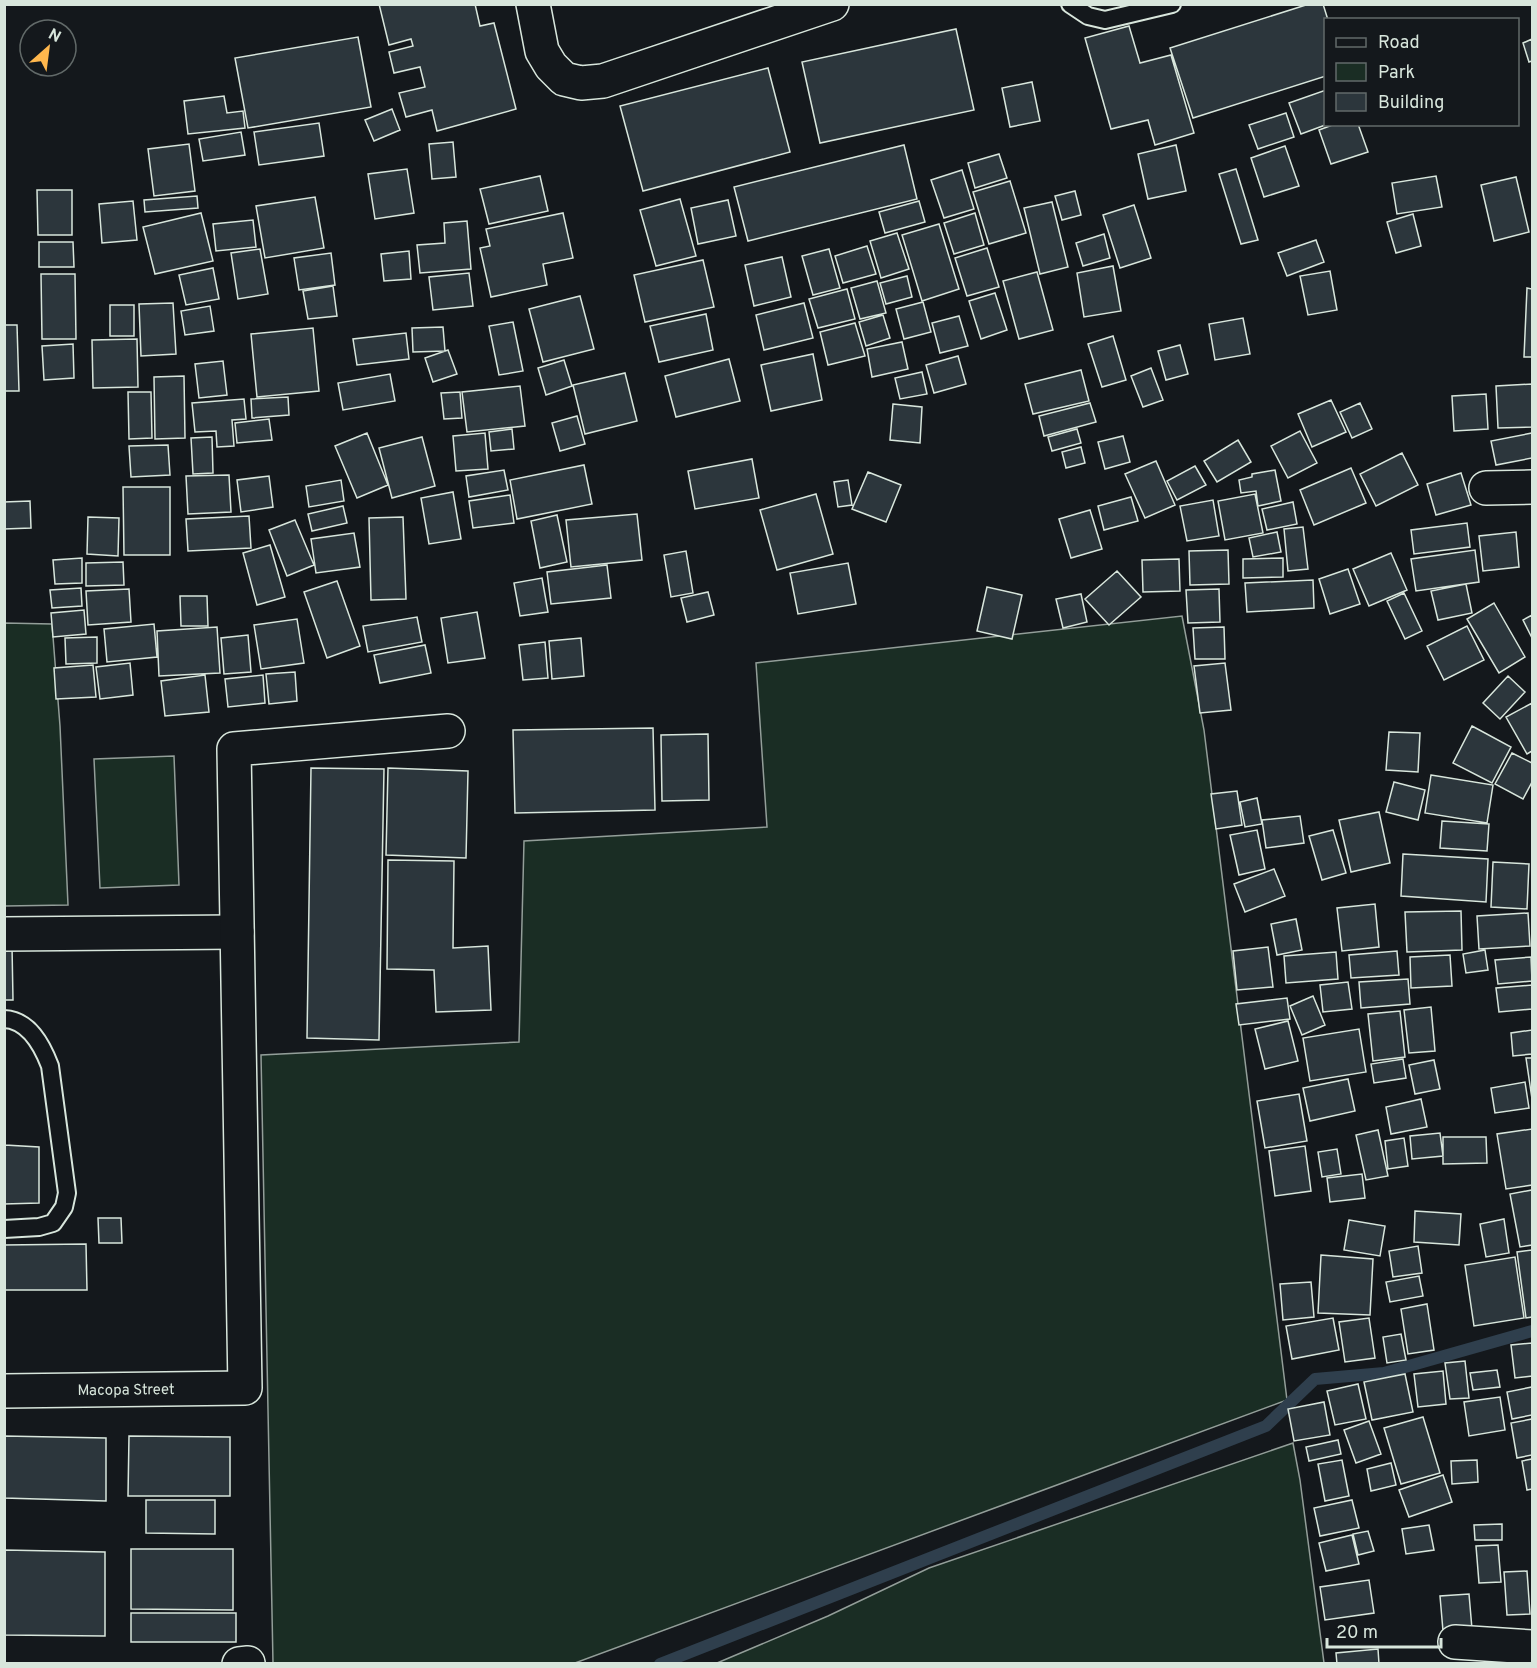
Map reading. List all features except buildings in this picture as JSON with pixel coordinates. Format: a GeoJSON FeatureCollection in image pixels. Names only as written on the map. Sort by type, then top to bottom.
{"type":"FeatureCollection","features":[{"type":"Feature","properties":{"kind":"street"},"geometry":{"type":"LineString","coordinates":[[533,4],[542,51],[551,66],[564,79],[581,83],[603,81],[832,4]]}},
{"type":"Feature","properties":{"kind":"street"},"geometry":{"type":"LineString","coordinates":[[1486,488],[1533,487]]}},
{"type":"Feature","properties":{"kind":"street"},"geometry":{"type":"LineString","coordinates":[[4,934],[237,932],[234,749],[448,731]]}},
{"type":"Feature","properties":{"kind":"street","name":"Macopa Street"},"geometry":{"type":"LineString","coordinates":[[4,1391],[245,1388],[237,932]]}},
{"type":"Feature","properties":{"kind":"street"},"geometry":{"type":"LineString","coordinates":[[1455,1642],[1533,1647]]}},
{"type":"Feature","properties":{"kind":"street"},"geometry":{"type":"LineString","coordinates":[[239,1664],[248,1663]]}},
{"type":"Feature","properties":{"kind":"lane"},"geometry":{"type":"LineString","coordinates":[[1070,4],[1088,16],[1105,20],[1172,4]]}},
{"type":"Feature","properties":{"kind":"lane"},"geometry":{"type":"LineString","coordinates":[[4,1019],[9,1019],[34,1034],[50,1066],[67,1193],[64,1207],[53,1223],[39,1227],[4,1229]]}},
{"type":"Feature","properties":{"kind":"green space"},"geometry":{"type":"Polygon","coordinates":[[[1182,616],[1204,730],[1287,1400],[575,1663],[273,1663],[261,1055],[519,1042],[524,841],[767,827],[756,663],[1182,616]]]}},
{"type":"Feature","properties":{"kind":"green space"},"geometry":{"type":"Polygon","coordinates":[[[4,623],[52,624],[60,726],[68,905],[5,906],[4,623]]]}},
{"type":"Feature","properties":{"kind":"green space"},"geometry":{"type":"Polygon","coordinates":[[[174,756],[179,885],[100,888],[94,759],[174,756]]]}},
{"type":"Feature","properties":{"kind":"green space"},"geometry":{"type":"Polygon","coordinates":[[[1293,1443],[1324,1663],[717,1663],[828,1616],[929,1568],[1293,1443]]]}},
{"type":"Feature","properties":{"kind":"waterway"},"geometry":{"type":"LineString","coordinates":[[660,1664],[1266,1426],[1315,1379],[1384,1373],[1532,1331]]}}]}
